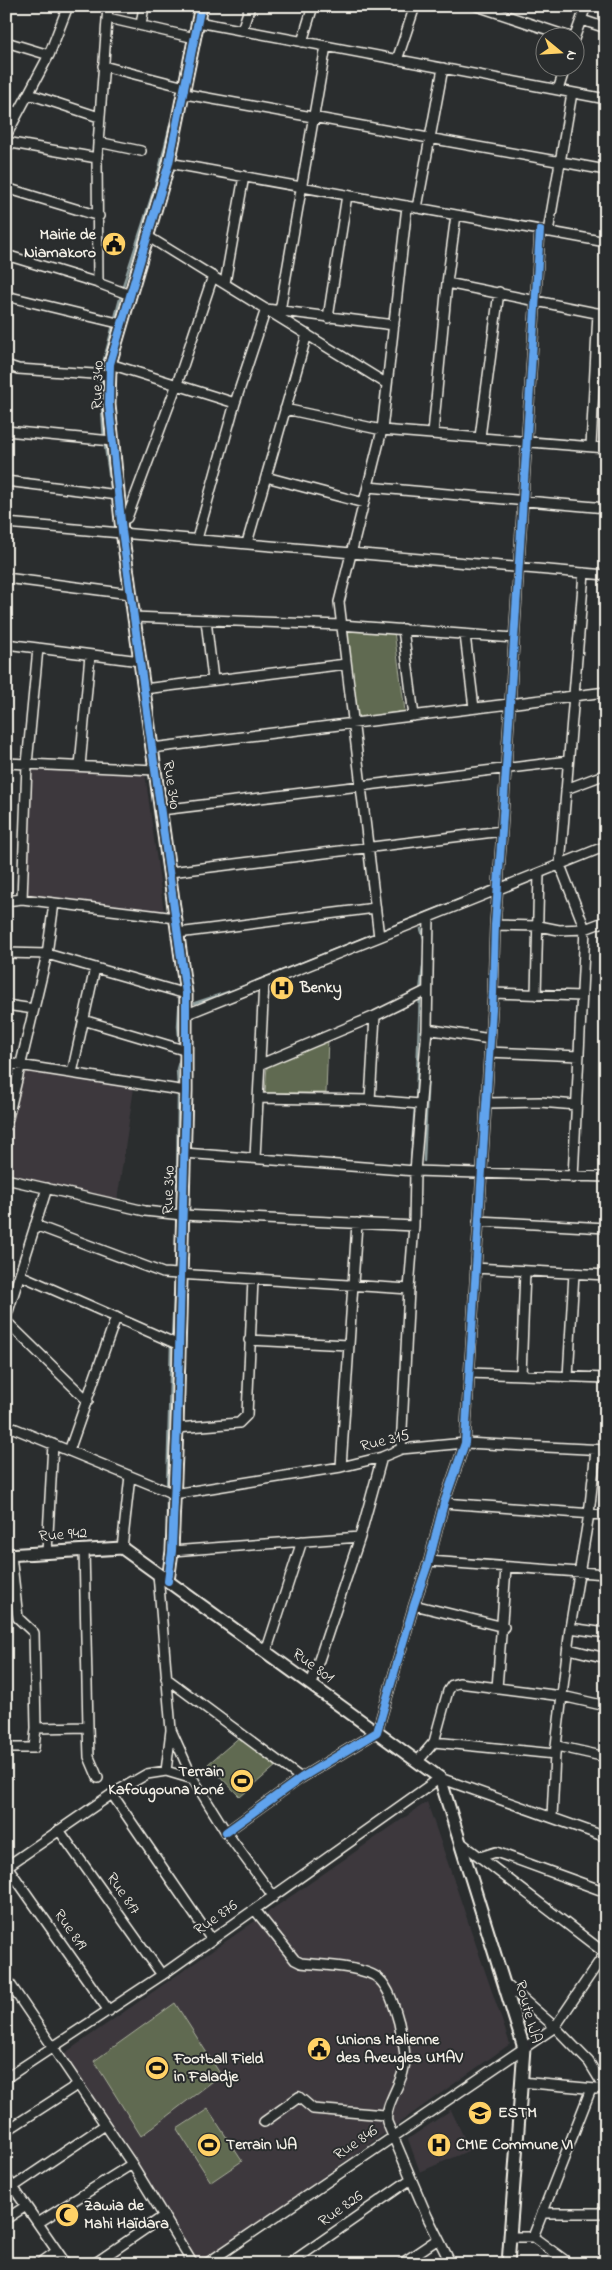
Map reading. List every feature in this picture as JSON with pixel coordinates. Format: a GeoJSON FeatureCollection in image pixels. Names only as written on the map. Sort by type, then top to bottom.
{"type":"FeatureCollection","features":[{"type":"Feature","properties":{"kind":"street"},"geometry":{"type":"LineString","coordinates":[[6,136],[49,55],[68,6]]}},
{"type":"Feature","properties":{"kind":"street"},"geometry":{"type":"LineString","coordinates":[[98,283],[99,216],[97,158],[108,6]]}},
{"type":"Feature","properties":{"kind":"street"},"geometry":{"type":"LineString","coordinates":[[141,25],[144,6]]}},
{"type":"Feature","properties":{"kind":"street","name":"Rue 340"},"geometry":{"type":"LineString","coordinates":[[168,1581],[172,1550],[177,1428],[187,1014],[170,872],[121,526],[112,441],[109,370],[169,163],[201,6]]}},
{"type":"Feature","properties":{"kind":"street"},"geometry":{"type":"LineString","coordinates":[[242,30],[250,6]]}},
{"type":"Feature","properties":{"kind":"street"},"geometry":{"type":"LineString","coordinates":[[302,42],[313,6]]}},
{"type":"Feature","properties":{"kind":"street"},"geometry":{"type":"LineString","coordinates":[[398,60],[415,6]]}},
{"type":"Feature","properties":{"kind":"street"},"geometry":{"type":"LineString","coordinates":[[477,6],[544,28]]}},
{"type":"Feature","properties":{"kind":"street"},"geometry":{"type":"LineString","coordinates":[[578,28],[586,6]]}},
{"type":"Feature","properties":{"kind":"street"},"geometry":{"type":"LineString","coordinates":[[108,18],[195,38]]}},
{"type":"Feature","properties":{"kind":"street"},"geometry":{"type":"LineString","coordinates":[[582,20],[606,28]]}},
{"type":"Feature","properties":{"kind":"street"},"geometry":{"type":"LineString","coordinates":[[198,22],[606,99]]}},
{"type":"Feature","properties":{"kind":"street"},"geometry":{"type":"LineString","coordinates":[[6,42],[49,55]]}},
{"type":"Feature","properties":{"kind":"street"},"geometry":{"type":"LineString","coordinates":[[280,311],[326,46]]}},
{"type":"Feature","properties":{"kind":"street"},"geometry":{"type":"LineString","coordinates":[[103,66],[185,90],[314,117],[606,170]]}},
{"type":"Feature","properties":{"kind":"street"},"geometry":{"type":"LineString","coordinates":[[417,208],[443,68]]}},
{"type":"Feature","properties":{"kind":"street"},"geometry":{"type":"LineString","coordinates":[[558,90],[562,78]]}},
{"type":"Feature","properties":{"kind":"street"},"geometry":{"type":"LineString","coordinates":[[226,1832],[301,1778],[377,1732],[414,1605],[429,1561],[444,1503],[465,1443],[490,1039],[495,925],[535,301],[544,231],[561,162],[572,93]]}},
{"type":"Feature","properties":{"kind":"street"},"geometry":{"type":"LineString","coordinates":[[29,94],[99,117]]}},
{"type":"Feature","properties":{"kind":"street"},"geometry":{"type":"LineString","coordinates":[[6,108],[17,113]]}},
{"type":"Feature","properties":{"kind":"street"},"geometry":{"type":"LineString","coordinates":[[6,142],[97,158]]}},
{"type":"Feature","properties":{"kind":"street"},"geometry":{"type":"LineString","coordinates":[[98,142],[141,151]]}},
{"type":"Feature","properties":{"kind":"street"},"geometry":{"type":"LineString","coordinates":[[169,163],[606,242]]}},
{"type":"Feature","properties":{"kind":"street"},"geometry":{"type":"LineString","coordinates":[[225,284],[244,176]]}},
{"type":"Feature","properties":{"kind":"street"},"geometry":{"type":"LineString","coordinates":[[6,188],[99,216]]}},
{"type":"Feature","properties":{"kind":"street"},"geometry":{"type":"LineString","coordinates":[[328,318],[347,195]]}},
{"type":"Feature","properties":{"kind":"street"},"geometry":{"type":"LineString","coordinates":[[379,937],[338,602],[382,430],[407,206]]}},
{"type":"Feature","properties":{"kind":"street"},"geometry":{"type":"LineString","coordinates":[[433,432],[447,283],[456,215]]}},
{"type":"Feature","properties":{"kind":"street"},"geometry":{"type":"LineString","coordinates":[[148,236],[387,384]]}},
{"type":"Feature","properties":{"kind":"street"},"geometry":{"type":"LineString","coordinates":[[6,254],[130,295]]}},
{"type":"Feature","properties":{"kind":"street"},"geometry":{"type":"LineString","coordinates":[[121,526],[127,518],[177,384],[212,276]]}},
{"type":"Feature","properties":{"kind":"street"},"geometry":{"type":"LineString","coordinates":[[447,283],[602,314],[591,446]]}},
{"type":"Feature","properties":{"kind":"street"},"geometry":{"type":"LineString","coordinates":[[480,437],[499,292]]}},
{"type":"Feature","properties":{"kind":"street"},"geometry":{"type":"LineString","coordinates":[[6,296],[122,324]]}},
{"type":"Feature","properties":{"kind":"street"},"geometry":{"type":"LineString","coordinates":[[266,309],[394,325]]}},
{"type":"Feature","properties":{"kind":"street"},"geometry":{"type":"LineString","coordinates":[[197,538],[235,403],[266,309]]}},
{"type":"Feature","properties":{"kind":"street"},"geometry":{"type":"LineString","coordinates":[[247,544],[307,334]]}},
{"type":"Feature","properties":{"kind":"street"},"geometry":{"type":"LineString","coordinates":[[6,365],[18,369],[109,370],[177,384],[235,403]]}},
{"type":"Feature","properties":{"kind":"street"},"geometry":{"type":"LineString","coordinates":[[285,409],[382,430],[433,432],[606,448]]}},
{"type":"Feature","properties":{"kind":"street"},"geometry":{"type":"LineString","coordinates":[[6,431],[112,441]]}},
{"type":"Feature","properties":{"kind":"street"},"geometry":{"type":"LineString","coordinates":[[266,477],[364,503]]}},
{"type":"Feature","properties":{"kind":"street"},"geometry":{"type":"LineString","coordinates":[[6,481],[118,495]]}},
{"type":"Feature","properties":{"kind":"street"},"geometry":{"type":"LineString","coordinates":[[368,487],[606,508]]}},
{"type":"Feature","properties":{"kind":"street"},"geometry":{"type":"LineString","coordinates":[[6,522],[121,526],[247,544],[606,575]]}},
{"type":"Feature","properties":{"kind":"street"},"geometry":{"type":"LineString","coordinates":[[573,1178],[585,929],[560,865],[584,573]]}},
{"type":"Feature","properties":{"kind":"street"},"geometry":{"type":"LineString","coordinates":[[6,578],[130,594]]}},
{"type":"Feature","properties":{"kind":"street"},"geometry":{"type":"LineString","coordinates":[[133,617],[341,625],[514,638]]}},
{"type":"Feature","properties":{"kind":"street"},"geometry":{"type":"LineString","coordinates":[[206,620],[213,680]]}},
{"type":"Feature","properties":{"kind":"street"},"geometry":{"type":"LineString","coordinates":[[403,629],[414,716]]}},
{"type":"Feature","properties":{"kind":"street"},"geometry":{"type":"LineString","coordinates":[[465,635],[474,708]]}},
{"type":"Feature","properties":{"kind":"street"},"geometry":{"type":"LineString","coordinates":[[6,644],[140,661]]}},
{"type":"Feature","properties":{"kind":"street"},"geometry":{"type":"LineString","coordinates":[[22,900],[27,764],[38,648]]}},
{"type":"Feature","properties":{"kind":"street"},"geometry":{"type":"LineString","coordinates":[[80,766],[90,655]]}},
{"type":"Feature","properties":{"kind":"street"},"geometry":{"type":"LineString","coordinates":[[144,689],[346,664]]}},
{"type":"Feature","properties":{"kind":"street"},"geometry":{"type":"LineString","coordinates":[[152,748],[606,692]]}},
{"type":"Feature","properties":{"kind":"street"},"geometry":{"type":"LineString","coordinates":[[161,810],[568,761]]}},
{"type":"Feature","properties":{"kind":"street"},"geometry":{"type":"LineString","coordinates":[[6,763],[155,770]]}},
{"type":"Feature","properties":{"kind":"street"},"geometry":{"type":"LineString","coordinates":[[566,789],[606,774]]}},
{"type":"Feature","properties":{"kind":"street"},"geometry":{"type":"LineString","coordinates":[[170,872],[502,831]]}},
{"type":"Feature","properties":{"kind":"street"},"geometry":{"type":"LineString","coordinates":[[187,1014],[606,846]]}},
{"type":"Feature","properties":{"kind":"street"},"geometry":{"type":"LineString","coordinates":[[536,995],[539,873]]}},
{"type":"Feature","properties":{"kind":"street"},"geometry":{"type":"LineString","coordinates":[[6,902],[22,900],[54,903],[176,918]]}},
{"type":"Feature","properties":{"kind":"street"},"geometry":{"type":"LineString","coordinates":[[6,1126],[22,1066],[47,954],[54,903]]}},
{"type":"Feature","properties":{"kind":"street"},"geometry":{"type":"LineString","coordinates":[[178,933],[375,908]]}},
{"type":"Feature","properties":{"kind":"street"},"geometry":{"type":"LineString","coordinates":[[401,1449],[414,1226],[415,1171],[427,1030],[426,992],[429,917]]}},
{"type":"Feature","properties":{"kind":"street"},"geometry":{"type":"LineString","coordinates":[[495,925],[539,926],[559,930],[585,929],[606,921]]}},
{"type":"Feature","properties":{"kind":"street"},"geometry":{"type":"LineString","coordinates":[[6,953],[47,954],[186,994]]}},
{"type":"Feature","properties":{"kind":"street"},"geometry":{"type":"LineString","coordinates":[[72,1073],[95,968]]}},
{"type":"Feature","properties":{"kind":"street"},"geometry":{"type":"LineString","coordinates":[[255,1158],[264,983]]}},
{"type":"Feature","properties":{"kind":"street"},"geometry":{"type":"LineString","coordinates":[[261,1064],[375,1016],[426,992]]}},
{"type":"Feature","properties":{"kind":"street"},"geometry":{"type":"LineString","coordinates":[[492,993],[581,996]]}},
{"type":"Feature","properties":{"kind":"street"},"geometry":{"type":"LineString","coordinates":[[6,1005],[34,1009]]}},
{"type":"Feature","properties":{"kind":"street"},"geometry":{"type":"LineString","coordinates":[[370,1100],[375,1016]]}},
{"type":"Feature","properties":{"kind":"street"},"geometry":{"type":"LineString","coordinates":[[83,1020],[187,1051]]}},
{"type":"Feature","properties":{"kind":"street"},"geometry":{"type":"LineString","coordinates":[[427,1030],[490,1039]]}},
{"type":"Feature","properties":{"kind":"street"},"geometry":{"type":"LineString","coordinates":[[489,1052],[579,1056]]}},
{"type":"Feature","properties":{"kind":"street"},"geometry":{"type":"LineString","coordinates":[[6,1063],[186,1091]]}},
{"type":"Feature","properties":{"kind":"street"},"geometry":{"type":"LineString","coordinates":[[259,1098],[370,1100],[420,1104]]}},
{"type":"Feature","properties":{"kind":"street"},"geometry":{"type":"LineString","coordinates":[[486,1104],[540,1102],[576,1105]]}},
{"type":"Feature","properties":{"kind":"street"},"geometry":{"type":"LineString","coordinates":[[184,1153],[415,1171],[573,1178],[606,1177]]}},
{"type":"Feature","properties":{"kind":"street"},"geometry":{"type":"LineString","coordinates":[[6,1179],[145,1211],[182,1215],[414,1226]]}},
{"type":"Feature","properties":{"kind":"street"},"geometry":{"type":"LineString","coordinates":[[47,1188],[6,1320],[88,1401]]}},
{"type":"Feature","properties":{"kind":"street"},"geometry":{"type":"LineString","coordinates":[[478,1221],[606,1228]]}},
{"type":"Feature","properties":{"kind":"street"},"geometry":{"type":"LineString","coordinates":[[341,1467],[357,1223]]}},
{"type":"Feature","properties":{"kind":"street"},"geometry":{"type":"LineString","coordinates":[[35,1225],[163,1273],[409,1289]]}},
{"type":"Feature","properties":{"kind":"street"},"geometry":{"type":"LineString","coordinates":[[476,1268],[606,1275]]}},
{"type":"Feature","properties":{"kind":"street"},"geometry":{"type":"LineString","coordinates":[[521,1375],[525,1270]]}},
{"type":"Feature","properties":{"kind":"street"},"geometry":{"type":"LineString","coordinates":[[568,1377],[574,1274]]}},
{"type":"Feature","properties":{"kind":"street"},"geometry":{"type":"LineString","coordinates":[[20,1275],[179,1345]]}},
{"type":"Feature","properties":{"kind":"street"},"geometry":{"type":"LineString","coordinates":[[177,1428],[239,1423],[247,1415],[253,1279]]}},
{"type":"Feature","properties":{"kind":"street"},"geometry":{"type":"LineString","coordinates":[[69,1451],[116,1317]]}},
{"type":"Feature","properties":{"kind":"street"},"geometry":{"type":"LineString","coordinates":[[249,1340],[348,1345]]}},
{"type":"Feature","properties":{"kind":"street"},"geometry":{"type":"LineString","coordinates":[[469,1373],[606,1378]]}},
{"type":"Feature","properties":{"kind":"street"},"geometry":{"type":"LineString","coordinates":[[6,1425],[174,1494]]}},
{"type":"Feature","properties":{"kind":"street","name":"Rue 315"},"geometry":{"type":"LineString","coordinates":[[174,1494],[341,1467],[382,1457],[401,1449],[465,1443],[606,1450]]}},
{"type":"Feature","properties":{"kind":"street"},"geometry":{"type":"LineString","coordinates":[[47,1552],[53,1444]]}},
{"type":"Feature","properties":{"kind":"street"},"geometry":{"type":"LineString","coordinates":[[552,1818],[556,1750],[570,1628],[589,1514],[596,1450]]}},
{"type":"Feature","properties":{"kind":"street"},"geometry":{"type":"LineString","coordinates":[[311,1684],[360,1537],[382,1457]]}},
{"type":"Feature","properties":{"kind":"street"},"geometry":{"type":"LineString","coordinates":[[122,1548],[130,1476]]}},
{"type":"Feature","properties":{"kind":"street"},"geometry":{"type":"LineString","coordinates":[[444,1503],[606,1515]]}},
{"type":"Feature","properties":{"kind":"street"},"geometry":{"type":"LineString","coordinates":[[172,1550],[360,1537]]}},
{"type":"Feature","properties":{"kind":"street"},"geometry":{"type":"LineString","coordinates":[[266,1652],[302,1541]]}},
{"type":"Feature","properties":{"kind":"street","name":"Rue 942"},"geometry":{"type":"LineString","coordinates":[[9,1555],[122,1548]]}},
{"type":"Feature","properties":{"kind":"street","name":"Rue 801"},"geometry":{"type":"LineString","coordinates":[[122,1548],[440,1778]]}},
{"type":"Feature","properties":{"kind":"street"},"geometry":{"type":"LineString","coordinates":[[84,1550],[89,1757],[98,1778]]}},
{"type":"Feature","properties":{"kind":"street"},"geometry":{"type":"LineString","coordinates":[[6,1748],[34,1748],[36,1728],[34,1633],[18,1618],[9,1555]]}},
{"type":"Feature","properties":{"kind":"street"},"geometry":{"type":"LineString","coordinates":[[429,1561],[606,1574]]}},
{"type":"Feature","properties":{"kind":"street"},"geometry":{"type":"LineString","coordinates":[[497,1688],[504,1627],[506,1568]]}},
{"type":"Feature","properties":{"kind":"street"},"geometry":{"type":"LineString","coordinates":[[158,1574],[171,1730],[166,1771]]}},
{"type":"Feature","properties":{"kind":"street"},"geometry":{"type":"LineString","coordinates":[[414,1605],[504,1627]]}},
{"type":"Feature","properties":{"kind":"street"},"geometry":{"type":"LineString","coordinates":[[570,1628],[606,1632]]}},
{"type":"Feature","properties":{"kind":"street"},"geometry":{"type":"LineString","coordinates":[[569,1649],[606,1658]]}},
{"type":"Feature","properties":{"kind":"street"},"geometry":{"type":"LineString","coordinates":[[166,1678],[301,1778]]}},
{"type":"Feature","properties":{"kind":"street"},"geometry":{"type":"LineString","coordinates":[[417,1762],[434,1742],[448,1691],[452,1685],[459,1683],[562,1696],[606,1706]]}},
{"type":"Feature","properties":{"kind":"street"},"geometry":{"type":"LineString","coordinates":[[36,1728],[88,1727]]}},
{"type":"Feature","properties":{"kind":"street"},"geometry":{"type":"LineString","coordinates":[[171,1730],[193,1779],[226,1832],[274,1897]]}},
{"type":"Feature","properties":{"kind":"street"},"geometry":{"type":"LineString","coordinates":[[434,1742],[556,1750],[606,1757]]}},
{"type":"Feature","properties":{"kind":"street"},"geometry":{"type":"LineString","coordinates":[[7,1867],[112,1794],[147,1774],[166,1771],[193,1779]]}},
{"type":"Feature","properties":{"kind":"street"},"geometry":{"type":"LineString","coordinates":[[440,1778],[606,1837]]}},
{"type":"Feature","properties":{"kind":"street","name":"Route IJA"},"geometry":{"type":"LineString","coordinates":[[440,1778],[524,2048],[508,2264]]}},
{"type":"Feature","properties":{"kind":"street","name":"Rue 876"},"geometry":{"type":"LineString","coordinates":[[6,2078],[53,2045],[109,2011],[162,1975],[440,1778]]}},
{"type":"Feature","properties":{"kind":"street"},"geometry":{"type":"LineString","coordinates":[[112,1794],[212,1940]]}},
{"type":"Feature","properties":{"kind":"street","name":"Rue 817"},"geometry":{"type":"LineString","coordinates":[[59,1830],[162,1975]]}},
{"type":"Feature","properties":{"kind":"street"},"geometry":{"type":"LineString","coordinates":[[459,1841],[606,1954],[555,2027]]}},
{"type":"Feature","properties":{"kind":"street"},"geometry":{"type":"LineString","coordinates":[[480,1857],[496,1852],[606,1892]]}},
{"type":"Feature","properties":{"kind":"street","name":"Rue 819"},"geometry":{"type":"LineString","coordinates":[[7,1867],[109,2011]]}},
{"type":"Feature","properties":{"kind":"street"},"geometry":{"type":"LineString","coordinates":[[255,1910],[295,1960],[301,1963],[364,1971],[380,1980],[394,2005],[405,2050],[404,2067],[400,2084],[386,2115],[411,2179],[451,2264]]}},
{"type":"Feature","properties":{"kind":"street"},"geometry":{"type":"LineString","coordinates":[[6,1978],[132,2164],[193,2264]]}},
{"type":"Feature","properties":{"kind":"street"},"geometry":{"type":"LineString","coordinates":[[503,1982],[555,2027],[589,2062],[606,2090]]}},
{"type":"Feature","properties":{"kind":"street","name":"Rue 846"},"geometry":{"type":"LineString","coordinates":[[206,2264],[555,2027]]}},
{"type":"Feature","properties":{"kind":"street"},"geometry":{"type":"LineString","coordinates":[[521,2082],[606,2090]]}},
{"type":"Feature","properties":{"kind":"street"},"geometry":{"type":"LineString","coordinates":[[6,2131],[77,2085]]}},
{"type":"Feature","properties":{"kind":"street"},"geometry":{"type":"LineString","coordinates":[[533,2236],[591,2089]]}},
{"type":"Feature","properties":{"kind":"street"},"geometry":{"type":"LineString","coordinates":[[264,2122],[299,2097],[313,2109],[386,2115]]}},
{"type":"Feature","properties":{"kind":"street"},"geometry":{"type":"LineString","coordinates":[[13,2187],[105,2125]]}},
{"type":"Feature","properties":{"kind":"street"},"geometry":{"type":"LineString","coordinates":[[38,2223],[132,2164]]}},
{"type":"Feature","properties":{"kind":"street"},"geometry":{"type":"LineString","coordinates":[[6,2177],[66,2264]]}},
{"type":"Feature","properties":{"kind":"street","name":"Rue 826"},"geometry":{"type":"LineString","coordinates":[[288,2264],[411,2179]]}},
{"type":"Feature","properties":{"kind":"street"},"geometry":{"type":"LineString","coordinates":[[6,2219],[26,2206]]}},
{"type":"Feature","properties":{"kind":"street"},"geometry":{"type":"LineString","coordinates":[[542,2214],[606,2213]]}},
{"type":"Feature","properties":{"kind":"street"},"geometry":{"type":"LineString","coordinates":[[94,2264],[164,2216]]}},
{"type":"Feature","properties":{"kind":"street"},"geometry":{"type":"LineString","coordinates":[[510,2237],[533,2236],[570,2264]]}},
{"type":"Feature","properties":{"kind":"street"},"geometry":{"type":"LineString","coordinates":[[401,2264],[438,2239]]}},
{"type":"Feature","properties":{"kind":"street"},"geometry":{"type":"LineString","coordinates":[[38,2264],[57,2251]]}},
{"type":"Feature","properties":{"kind":"shaded area"},"geometry":{"type":"Polygon","coordinates":[[[31,767],[145,773],[164,913],[27,896],[31,767]]]}},
{"type":"Feature","properties":{"kind":"shaded area"},"geometry":{"type":"Polygon","coordinates":[[[23,1070],[134,1088],[117,1201],[6,1175],[6,1133],[23,1070]]]}},
{"type":"Feature","properties":{"kind":"shaded area"},"geometry":{"type":"Polygon","coordinates":[[[427,1802],[510,2044],[201,2264],[195,2264],[62,2055],[427,1802]]]}},
{"type":"Feature","properties":{"kind":"shaded area","name":"CMIE Commune VI"},"geometry":{"type":"Polygon","coordinates":[[[451,2110],[470,2150],[420,2172],[408,2139],[451,2110]]]}},
{"type":"Feature","properties":{"kind":"green space"},"geometry":{"type":"Polygon","coordinates":[[[352,629],[394,632],[405,711],[360,718],[355,715],[345,634],[352,629]]]}},
{"type":"Feature","properties":{"kind":"green space"},"geometry":{"type":"Polygon","coordinates":[[[328,1038],[326,1093],[265,1093],[267,1065],[328,1038]]]}},
{"type":"Feature","properties":{"kind":"green space","name":"Terrain Kafougouna koné"},"geometry":{"type":"Polygon","coordinates":[[[242,1735],[277,1765],[240,1797],[208,1764],[242,1735]]]}},
{"type":"Feature","properties":{"kind":"green space","name":"Football Field in Faladje"},"geometry":{"type":"Polygon","coordinates":[[[175,2003],[221,2075],[141,2136],[94,2061],[175,2003]]]}},
{"type":"Feature","properties":{"kind":"green space","name":"Terrain IJA"},"geometry":{"type":"Polygon","coordinates":[[[208,2109],[242,2161],[211,2182],[177,2129],[208,2109]]]}},
{"type":"Feature","properties":{"kind":"waterway"},"geometry":{"type":"LineString","coordinates":[[122,289],[155,186],[174,110]]}},
{"type":"Feature","properties":{"kind":"waterway"},"geometry":{"type":"LineString","coordinates":[[101,371],[121,295]]}},
{"type":"Feature","properties":{"kind":"waterway"},"geometry":{"type":"LineString","coordinates":[[100,377],[104,440],[112,493]]}},
{"type":"Feature","properties":{"kind":"waterway"},"geometry":{"type":"LineString","coordinates":[[117,536],[140,699]]}},
{"type":"Feature","properties":{"kind":"waterway"},"geometry":{"type":"LineString","coordinates":[[141,711],[149,768]]}},
{"type":"Feature","properties":{"kind":"waterway"},"geometry":{"type":"LineString","coordinates":[[150,773],[152,785]]}},
{"type":"Feature","properties":{"kind":"waterway"},"geometry":{"type":"LineString","coordinates":[[155,810],[169,914]]}},
{"type":"Feature","properties":{"kind":"waterway"},"geometry":{"type":"LineString","coordinates":[[195,1003],[234,990],[481,891]]}},
{"type":"Feature","properties":{"kind":"waterway"},"geometry":{"type":"LineString","coordinates":[[421,929],[425,941]]}},
{"type":"Feature","properties":{"kind":"waterway"},"geometry":{"type":"LineString","coordinates":[[432,967],[433,933]]}},
{"type":"Feature","properties":{"kind":"waterway"},"geometry":{"type":"LineString","coordinates":[[420,991],[424,959]]}},
{"type":"Feature","properties":{"kind":"waterway"},"geometry":{"type":"LineString","coordinates":[[178,978],[179,990]]}},
{"type":"Feature","properties":{"kind":"waterway"},"geometry":{"type":"LineString","coordinates":[[180,995],[178,1026],[180,1047]]}},
{"type":"Feature","properties":{"kind":"waterway"},"geometry":{"type":"LineString","coordinates":[[416,1101],[420,996]]}},
{"type":"Feature","properties":{"kind":"waterway"},"geometry":{"type":"LineString","coordinates":[[178,1087],[177,1069],[181,1055]]}},
{"type":"Feature","properties":{"kind":"waterway"},"geometry":{"type":"LineString","coordinates":[[424,1161],[428,1070]]}},
{"type":"Feature","properties":{"kind":"waterway"},"geometry":{"type":"LineString","coordinates":[[177,1212],[178,1092]]}},
{"type":"Feature","properties":{"kind":"waterway"},"geometry":{"type":"LineString","coordinates":[[411,1160],[415,1106]]}},
{"type":"Feature","properties":{"kind":"waterway"},"geometry":{"type":"LineString","coordinates":[[172,1339],[175,1277]]}},
{"type":"Feature","properties":{"kind":"waterway"},"geometry":{"type":"LineString","coordinates":[[167,1489],[171,1344]]}},
{"type":"Feature","properties":{"kind":"waterway"},"geometry":{"type":"LineString","coordinates":[[167,1494],[167,1533]]}},
{"type":"Feature","properties":{"kind":"cycle path"},"geometry":{"type":"LineString","coordinates":[[168,1581],[172,1551],[177,1428],[186,1091],[186,994],[122,531],[109,405],[110,364],[169,163],[201,6]]}},
{"type":"Feature","properties":{"kind":"cycle path"},"geometry":{"type":"LineString","coordinates":[[226,1832],[301,1778],[377,1732],[414,1605],[429,1561],[444,1503],[465,1443],[493,993],[495,925],[540,230]]}},
{"type":"Feature","properties":{"kind":"place","name":"Mairie de Niamakoro"},"geometry":{"type":"Point","coordinates":[114,244]}},
{"type":"Feature","properties":{"kind":"place","name":"Benky"},"geometry":{"type":"Point","coordinates":[282,988]}},
{"type":"Feature","properties":{"kind":"place","name":"Terrain Kafougouna koné"},"geometry":{"type":"Point","coordinates":[242,1781]}},
{"type":"Feature","properties":{"kind":"place","name":"Unions Malienne des Aveugles UMAV"},"geometry":{"type":"Point","coordinates":[319,2049]}},
{"type":"Feature","properties":{"kind":"place","name":"Football Field in Faladje"},"geometry":{"type":"Point","coordinates":[157,2068]}},
{"type":"Feature","properties":{"kind":"place","name":"ESTM"},"geometry":{"type":"Point","coordinates":[480,2113]}},
{"type":"Feature","properties":{"kind":"place","name":"Terrain IJA"},"geometry":{"type":"Point","coordinates":[209,2145]}},
{"type":"Feature","properties":{"kind":"place","name":"CMIE Commune VI"},"geometry":{"type":"Point","coordinates":[439,2145]}},
{"type":"Feature","properties":{"kind":"place","name":"Zawia de Mahi Haïdara"},"geometry":{"type":"Point","coordinates":[67,2215]}}]}
